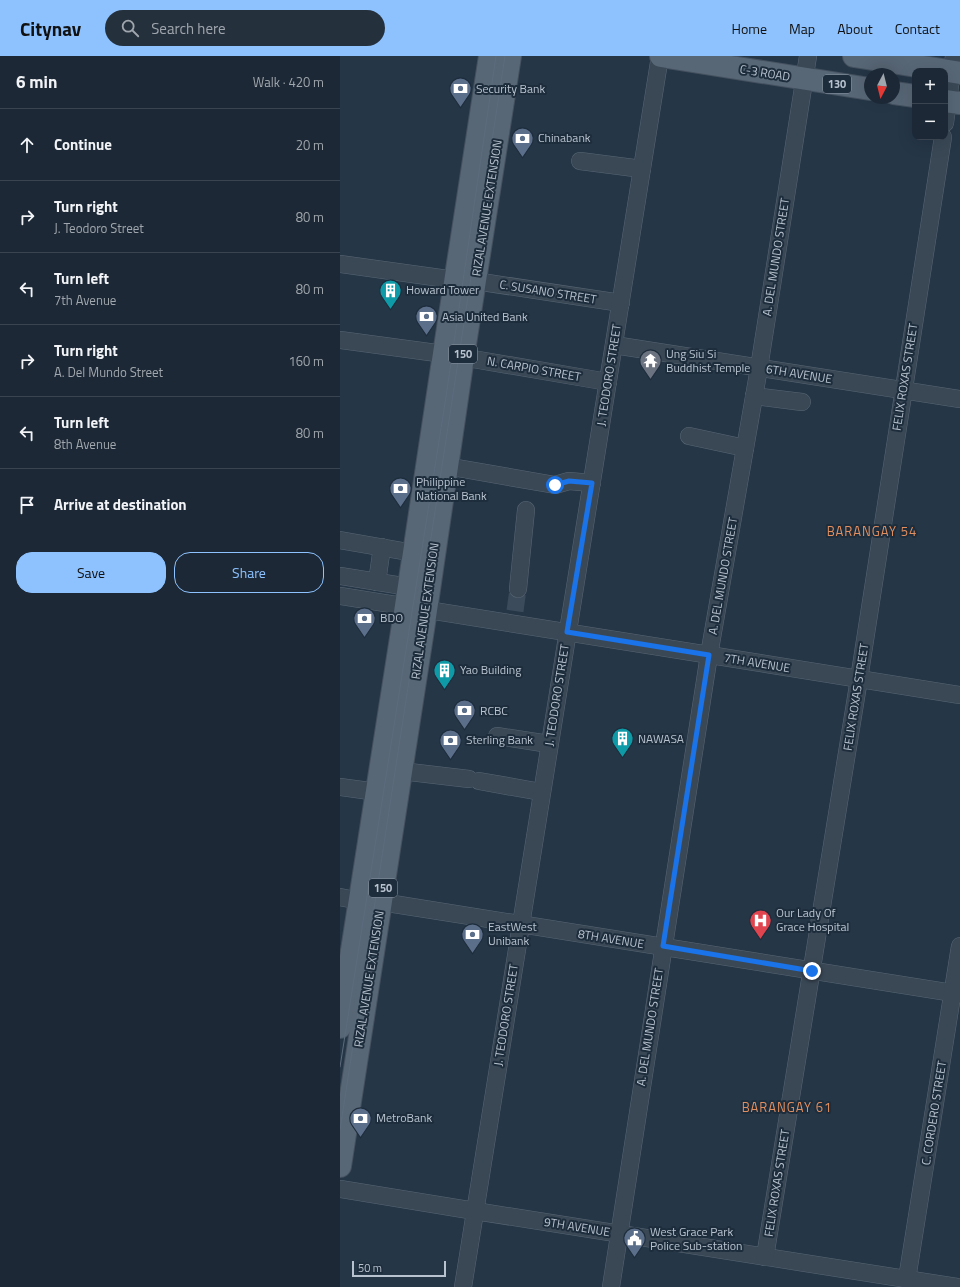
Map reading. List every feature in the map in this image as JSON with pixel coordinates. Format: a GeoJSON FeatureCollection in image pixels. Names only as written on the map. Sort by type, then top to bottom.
{"type":"FeatureCollection","features":[{"type":"Feature","properties":{"kind":"main road","name":"RIZAL AVENUE EXTENSION"},"geometry":{"type":"LineString","coordinates":[[465,280],[490,56]]}},
{"type":"Feature","properties":{"kind":"main road","name":"RIZAL AVENUE EXTENSION"},"geometry":{"type":"LineString","coordinates":[[340,1166],[360,900],[401,771],[414,601],[414,553],[453,356],[465,280],[510,56]]}},
{"type":"Feature","properties":{"kind":"main road","name":"C-3 ROAD"},"geometry":{"type":"LineString","coordinates":[[660,56],[864,88]]}},
{"type":"Feature","properties":{"kind":"main road"},"geometry":{"type":"LineString","coordinates":[[854,56],[956,67]]}},
{"type":"Feature","properties":{"kind":"main road"},"geometry":{"type":"LineString","coordinates":[[900,94],[912,96]]}},
{"type":"Feature","properties":{"kind":"main road","name":"RIZAL AVENUE EXTENSION"},"geometry":{"type":"LineString","coordinates":[[340,1027],[377,792],[414,601],[446,466],[453,356]]}},
{"type":"Feature","properties":{"kind":"street","name":"J. TEODORO STREET"},"geometry":{"type":"LineString","coordinates":[[463,1287],[660,56]]}},
{"type":"Feature","properties":{"kind":"street","name":"A. DEL MUNDO STREET"},"geometry":{"type":"LineString","coordinates":[[611,1287],[618,1233],[709,655],[759,368],[808,56]]}},
{"type":"Feature","properties":{"kind":"street"},"geometry":{"type":"LineString","coordinates":[[948,112],[956,67]]}},
{"type":"Feature","properties":{"kind":"street","name":"FELIX ROXAS STREET"},"geometry":{"type":"LineString","coordinates":[[766,1257],[859,679],[943,140]]}},
{"type":"Feature","properties":{"kind":"street"},"geometry":{"type":"LineString","coordinates":[[580,161],[642,169]]}},
{"type":"Feature","properties":{"kind":"street","name":"C. SUSANO STREET"},"geometry":{"type":"LineString","coordinates":[[340,264],[465,280],[620,303]]}},
{"type":"Feature","properties":{"kind":"street","name":"N. CARPIO STREET"},"geometry":{"type":"LineString","coordinates":[[340,340],[453,356],[608,382]]}},
{"type":"Feature","properties":{"kind":"street","name":"6TH AVENUE"},"geometry":{"type":"LineString","coordinates":[[614,345],[960,399]]}},
{"type":"Feature","properties":{"kind":"street"},"geometry":{"type":"LineString","coordinates":[[754,396],[802,402]]}},
{"type":"Feature","properties":{"kind":"street"},"geometry":{"type":"LineString","coordinates":[[689,436],[745,448]]}},
{"type":"Feature","properties":{"kind":"street"},"geometry":{"type":"LineString","coordinates":[[446,466],[555,485],[569,481],[592,483]]}},
{"type":"Feature","properties":{"kind":"street"},"geometry":{"type":"LineString","coordinates":[[518,589],[526,510]]}},
{"type":"Feature","properties":{"kind":"street"},"geometry":{"type":"LineString","coordinates":[[340,540],[414,553]]}},
{"type":"Feature","properties":{"kind":"street"},"geometry":{"type":"LineString","coordinates":[[377,582],[382,547]]}},
{"type":"Feature","properties":{"kind":"street"},"geometry":{"type":"LineString","coordinates":[[340,576],[377,582],[414,601]]}},
{"type":"Feature","properties":{"kind":"street","name":"7TH AVENUE"},"geometry":{"type":"LineString","coordinates":[[340,596],[414,601],[515,618],[567,632],[960,695]]}},
{"type":"Feature","properties":{"kind":"street"},"geometry":{"type":"LineString","coordinates":[[497,736],[549,744]]}},
{"type":"Feature","properties":{"kind":"street"},"geometry":{"type":"LineString","coordinates":[[401,771],[474,780],[542,792]]}},
{"type":"Feature","properties":{"kind":"street"},"geometry":{"type":"LineString","coordinates":[[340,787],[377,792]]}},
{"type":"Feature","properties":{"kind":"street","name":"8TH AVENUE"},"geometry":{"type":"LineString","coordinates":[[360,900],[663,946],[956,994]]}},
{"type":"Feature","properties":{"kind":"street","name":"C. CORDERO STREET"},"geometry":{"type":"LineString","coordinates":[[907,1279],[956,994],[960,946]]}},
{"type":"Feature","properties":{"kind":"street","name":"9TH AVENUE"},"geometry":{"type":"LineString","coordinates":[[340,1189],[957,1287]]}},
{"type":"Feature","properties":{"kind":"tunnel"},"geometry":{"type":"LineString","coordinates":[[515,611],[518,589]]}},
{"type":"Feature","properties":{"kind":"tram line"},"geometry":{"type":"LineString","coordinates":[[340,1067],[446,397],[496,56]]}},
{"type":"Feature","properties":{"kind":"tram line"},"geometry":{"type":"LineString","coordinates":[[340,1130],[505,56]]}},
{"type":"Feature","properties":{"kind":"place","name":"Security Bank"},"geometry":{"type":"Point","coordinates":[461,108]}},
{"type":"Feature","properties":{"kind":"place","name":"Chinabank"},"geometry":{"type":"Point","coordinates":[523,158]}},
{"type":"Feature","properties":{"kind":"place","name":"Howard Tower"},"geometry":{"type":"Point","coordinates":[390,310]}},
{"type":"Feature","properties":{"kind":"place","name":"Asia United Bank"},"geometry":{"type":"Point","coordinates":[427,336]}},
{"type":"Feature","properties":{"kind":"place","name":"Ung Siu Si Buddhist Temple"},"geometry":{"type":"Point","coordinates":[650,380]}},
{"type":"Feature","properties":{"kind":"place","name":"Philippine National Bank"},"geometry":{"type":"Point","coordinates":[401,508]}},
{"type":"Feature","properties":{"kind":"place","name":"BDO"},"geometry":{"type":"Point","coordinates":[365,638]}},
{"type":"Feature","properties":{"kind":"place","name":"Yao Building"},"geometry":{"type":"Point","coordinates":[445,690]}},
{"type":"Feature","properties":{"kind":"place","name":"RCBC"},"geometry":{"type":"Point","coordinates":[464,730]}},
{"type":"Feature","properties":{"kind":"place","name":"NAWASA"},"geometry":{"type":"Point","coordinates":[623,758]}},
{"type":"Feature","properties":{"kind":"place","name":"Sterling Bank"},"geometry":{"type":"Point","coordinates":[451,760]}},
{"type":"Feature","properties":{"kind":"place","name":"Our Lady Of Grace Hospital"},"geometry":{"type":"Point","coordinates":[761,940]}},
{"type":"Feature","properties":{"kind":"place","name":"EastWest Unibank"},"geometry":{"type":"Point","coordinates":[472,954]}},
{"type":"Feature","properties":{"kind":"place","name":"MetroBank"},"geometry":{"type":"Point","coordinates":[360,1138]}},
{"type":"Feature","properties":{"kind":"place","name":"West Grace Park Police Sub-station"},"geometry":{"type":"Point","coordinates":[634,1258]}},
{"type":"Feature","properties":{"kind":"district","name":"BARANGAY 54"},"geometry":{"type":"Point","coordinates":[872,531]}},
{"type":"Feature","properties":{"kind":"district","name":"BARANGAY 61"},"geometry":{"type":"Point","coordinates":[787,1107]}},
{"type":"Feature","properties":{"kind":"route"},"geometry":{"type":"LineString","coordinates":[[555,485],[569,481],[583,481],[592,483],[567,632],[709,655],[663,946],[812,971]]}}]}
